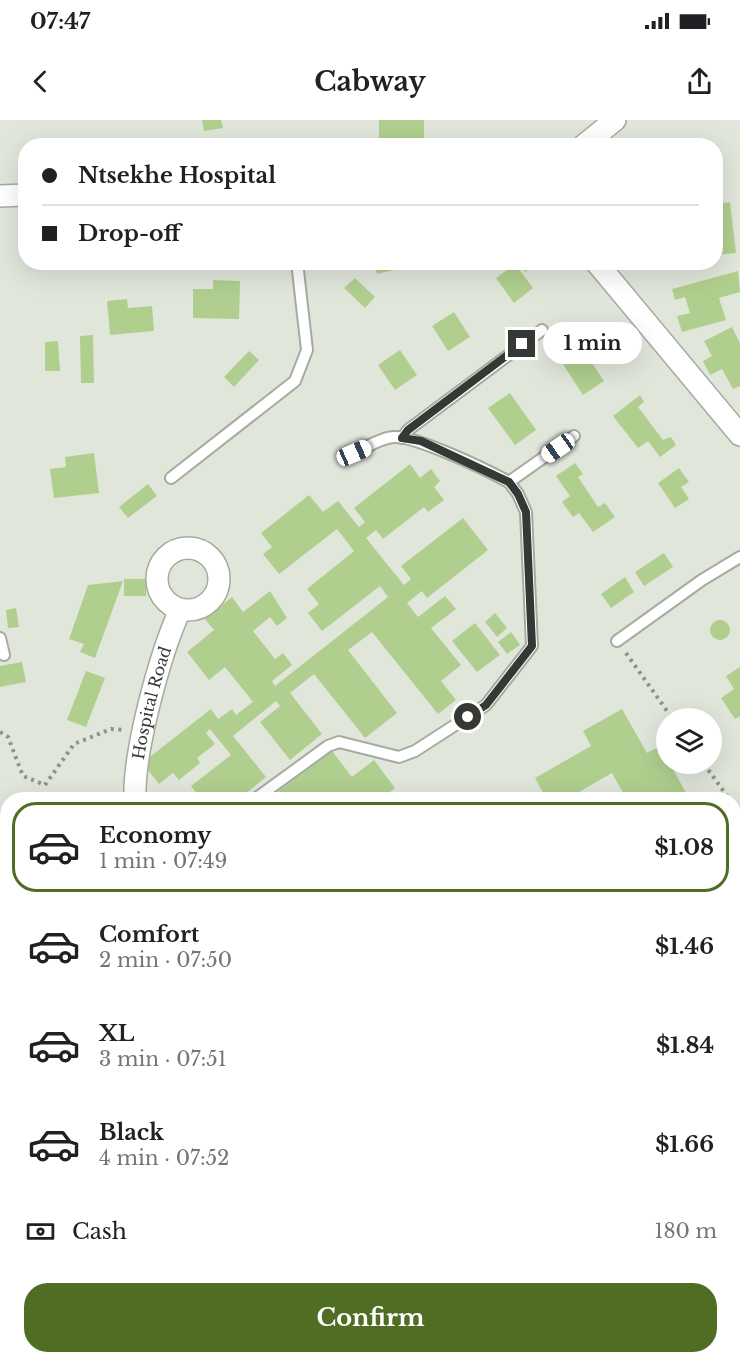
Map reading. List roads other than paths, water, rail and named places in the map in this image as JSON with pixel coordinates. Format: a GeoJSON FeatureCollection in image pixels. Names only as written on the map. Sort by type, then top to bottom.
{"type":"FeatureCollection","features":[{"type":"Feature","properties":{"kind":"street"},"geometry":{"type":"LineString","coordinates":[[592,138],[615,120]]}},
{"type":"Feature","properties":{"kind":"street"},"geometry":{"type":"LineString","coordinates":[[0,196],[18,195]]}},
{"type":"Feature","properties":{"kind":"street"},"geometry":{"type":"LineString","coordinates":[[603,270],[740,435]]}},
{"type":"Feature","properties":{"kind":"street","name":"Hospital Road"},"geometry":{"type":"LineString","coordinates":[[135,792],[134,775],[143,733],[170,632],[180,609]]}},
{"type":"Feature","properties":{"kind":"lane"},"geometry":{"type":"LineString","coordinates":[[171,478],[296,381],[307,350],[298,270]]}},
{"type":"Feature","properties":{"kind":"lane"},"geometry":{"type":"LineString","coordinates":[[402,438],[408,430],[484,371],[542,330]]}},
{"type":"Feature","properties":{"kind":"lane"},"geometry":{"type":"LineString","coordinates":[[509,482],[574,436]]}},
{"type":"Feature","properties":{"kind":"lane"},"geometry":{"type":"LineString","coordinates":[[265,792],[328,746],[339,742],[399,757],[416,752],[486,705],[532,646],[529,536],[526,512],[518,494],[509,482],[421,441],[391,437],[354,453]]}},
{"type":"Feature","properties":{"kind":"lane"},"geometry":{"type":"LineString","coordinates":[[617,641],[702,580],[740,557]]}},
{"type":"Feature","properties":{"kind":"lane"},"geometry":{"type":"LineString","coordinates":[[0,638],[4,655]]}}]}
